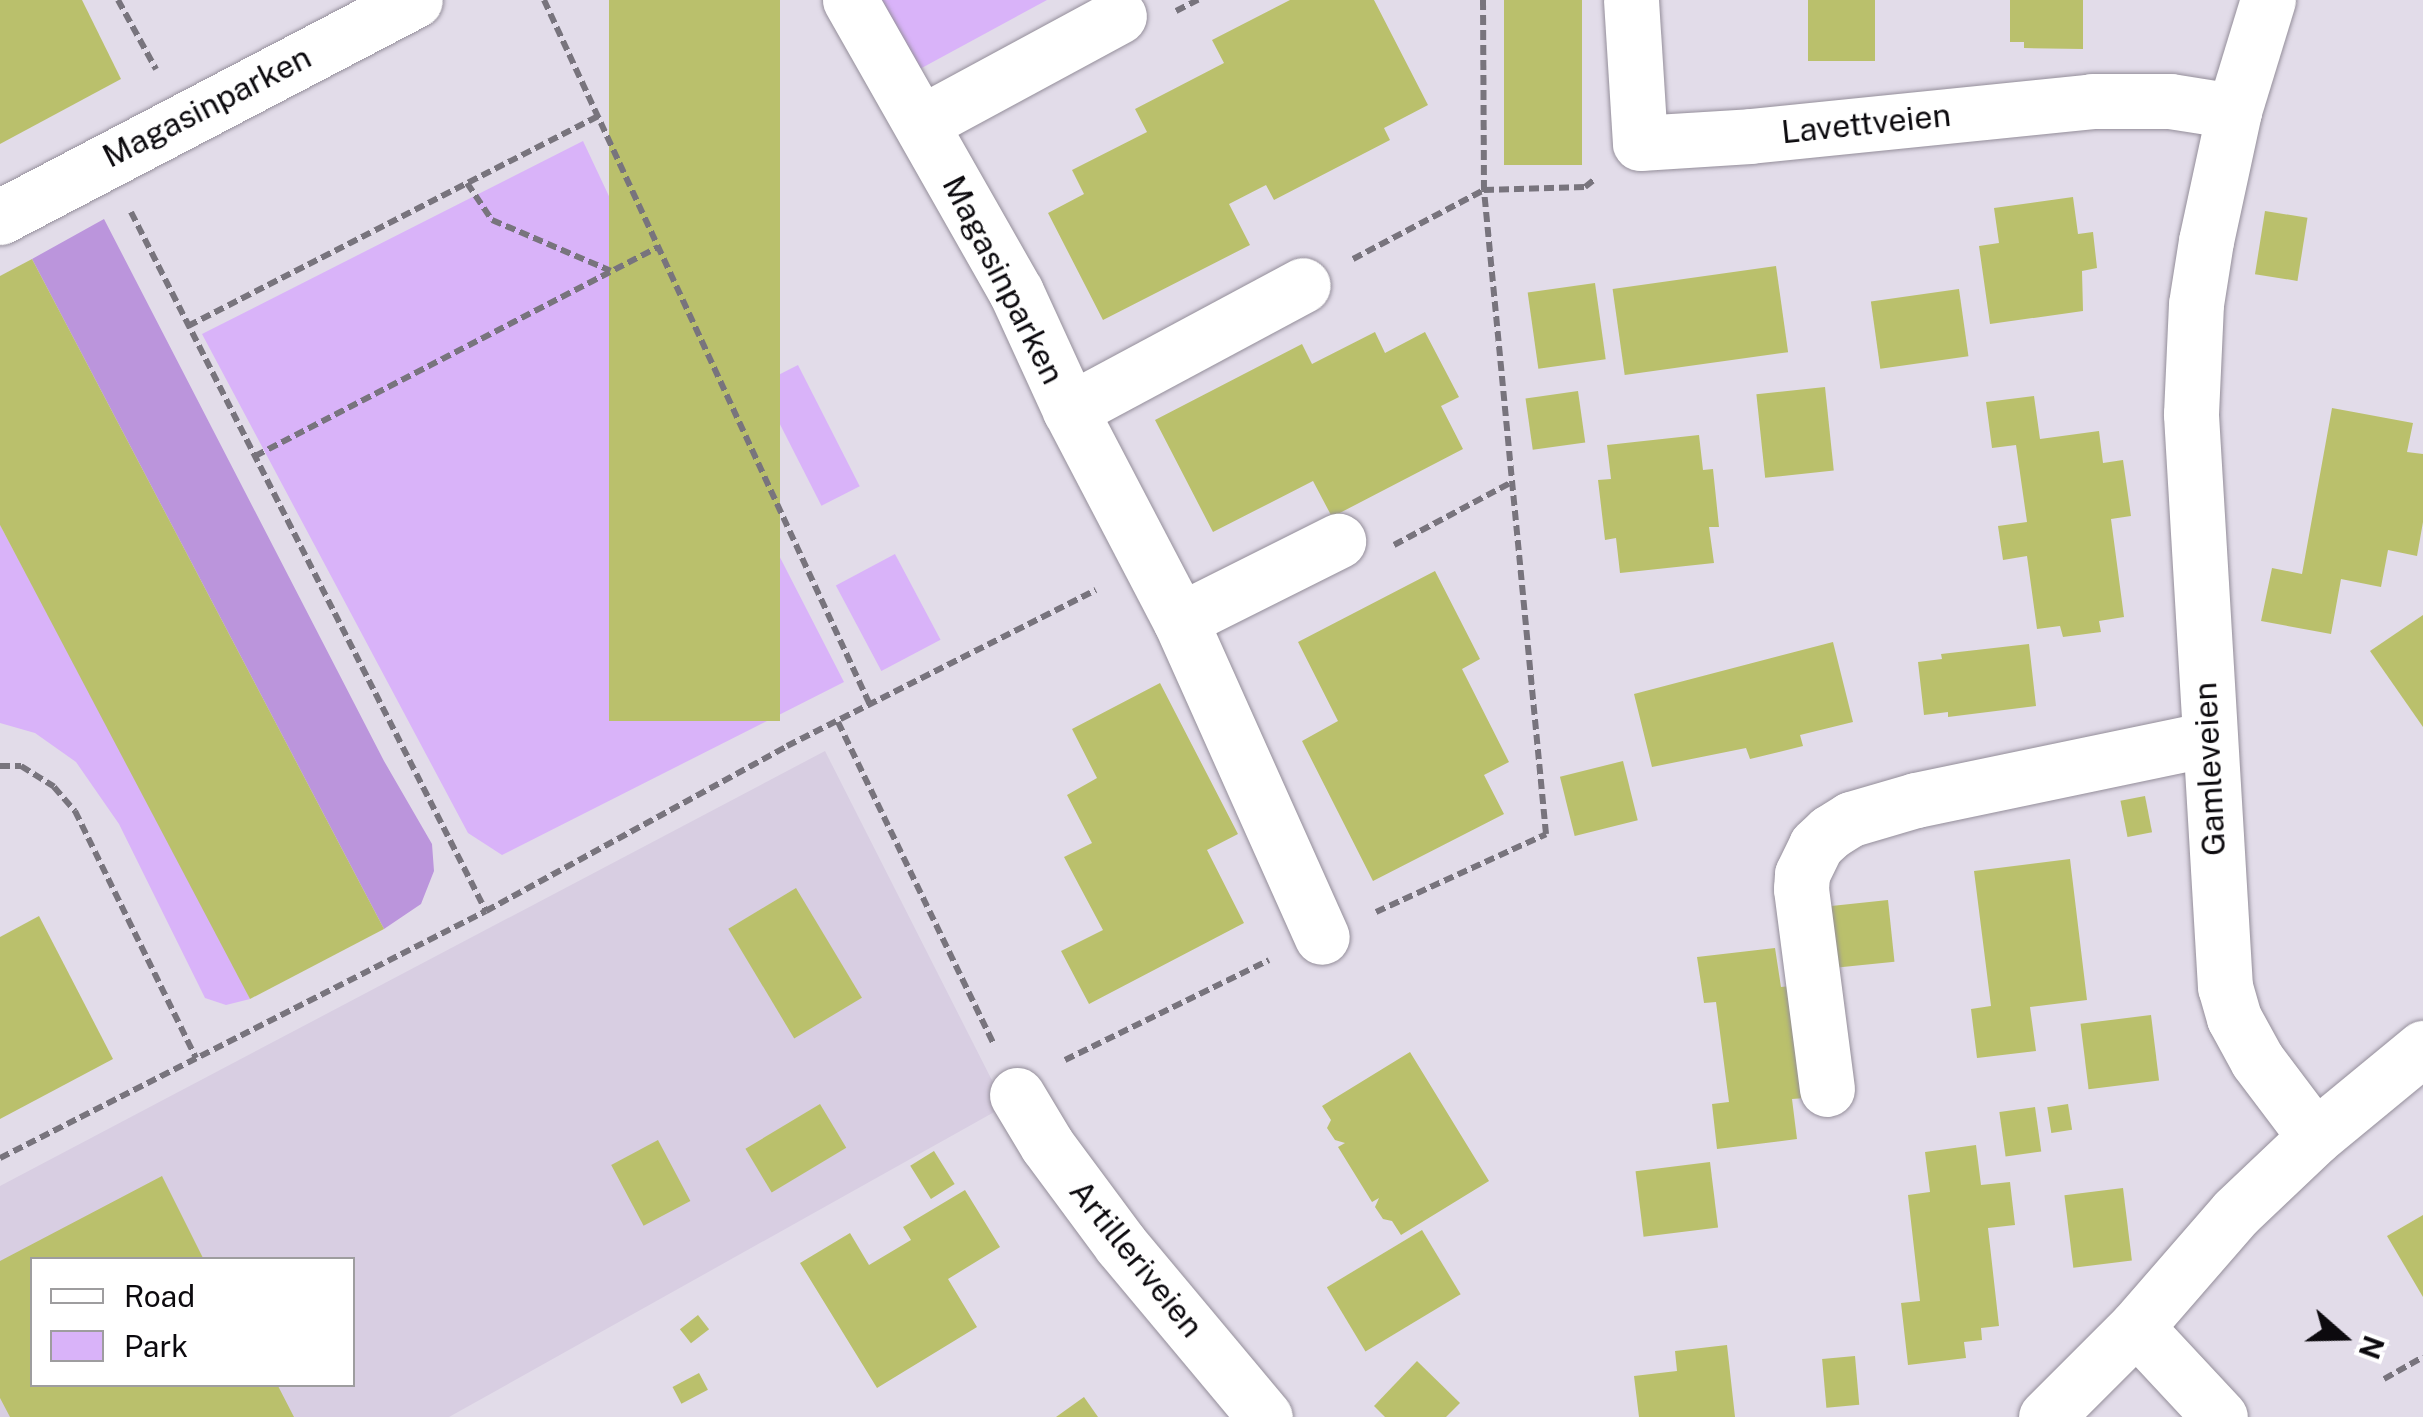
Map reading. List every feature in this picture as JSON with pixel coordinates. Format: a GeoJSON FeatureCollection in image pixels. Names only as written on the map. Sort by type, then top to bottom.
{"type":"FeatureCollection","features":[{"type":"Feature","properties":{"kind":"street","name":"Magasinparken"},"geometry":{"type":"LineString","coordinates":[[0,217],[414,0]]}},
{"type":"Feature","properties":{"kind":"street","name":"Magasinparken"},"geometry":{"type":"LineString","coordinates":[[850,0],[1016,292],[1070,410],[1180,620],[1322,937]]}},
{"type":"Feature","properties":{"kind":"street"},"geometry":{"type":"LineString","coordinates":[[1631,0],[1640,143]]}},
{"type":"Feature","properties":{"kind":"street","name":"Gamleveien"},"geometry":{"type":"LineString","coordinates":[[2268,0],[2234,111],[2206,242],[2192,358],[2208,740],[2224,987],[2234,1018],[2257,1060],[2314,1137]]}},
{"type":"Feature","properties":{"kind":"street"},"geometry":{"type":"LineString","coordinates":[[921,123],[1118,16]]}},
{"type":"Feature","properties":{"kind":"street","name":"Lavettveien"},"geometry":{"type":"LineString","coordinates":[[1640,143],[2092,101],[2170,101],[2234,111]]}},
{"type":"Feature","properties":{"kind":"street"},"geometry":{"type":"LineString","coordinates":[[1070,410],[1303,286]]}},
{"type":"Feature","properties":{"kind":"street"},"geometry":{"type":"LineString","coordinates":[[1180,620],[1338,541]]}},
{"type":"Feature","properties":{"kind":"street"},"geometry":{"type":"LineString","coordinates":[[1827,1089],[1801,889],[1802,874],[1816,845],[1830,832],[1851,819],[1916,800],[2208,740]]}},
{"type":"Feature","properties":{"kind":"street"},"geometry":{"type":"LineString","coordinates":[[2046,1417],[2136,1327],[2236,1212],[2314,1137],[2423,1048]]}},
{"type":"Feature","properties":{"kind":"street","name":"Artilleriveien"},"geometry":{"type":"LineString","coordinates":[[1015,1090],[1047,1145],[1120,1244],[1265,1417]]}},
{"type":"Feature","properties":{"kind":"street"},"geometry":{"type":"LineString","coordinates":[[2136,1327],[2220,1417]]}},
{"type":"Feature","properties":{"kind":"path"},"geometry":{"type":"LineString","coordinates":[[118,0],[183,118]]}},
{"type":"Feature","properties":{"kind":"path"},"geometry":{"type":"LineString","coordinates":[[544,0],[870,705]]}},
{"type":"Feature","properties":{"kind":"path"},"geometry":{"type":"LineString","coordinates":[[838,722],[962,971],[1015,1090],[1322,937],[1546,834],[1484,190],[1483,0]]}},
{"type":"Feature","properties":{"kind":"path"},"geometry":{"type":"LineString","coordinates":[[188,326],[598,116]]}},
{"type":"Feature","properties":{"kind":"path"},"geometry":{"type":"LineString","coordinates":[[1303,286],[1484,190],[1586,187],[1640,143]]}},
{"type":"Feature","properties":{"kind":"path"},"geometry":{"type":"LineString","coordinates":[[104,160],[486,911]]}},
{"type":"Feature","properties":{"kind":"path"},"geometry":{"type":"LineString","coordinates":[[467,183],[492,220],[612,271]]}},
{"type":"Feature","properties":{"kind":"path"},"geometry":{"type":"LineString","coordinates":[[255,456],[658,247]]}},
{"type":"Feature","properties":{"kind":"path"},"geometry":{"type":"LineString","coordinates":[[1338,541],[1354,567],[1512,482]]}},
{"type":"Feature","properties":{"kind":"path"},"geometry":{"type":"LineString","coordinates":[[0,1158],[486,911],[870,705],[1151,562]]}},
{"type":"Feature","properties":{"kind":"path"},"geometry":{"type":"LineString","coordinates":[[0,766],[20,766],[54,787],[75,811],[196,1058]]}},
{"type":"Feature","properties":{"kind":"path"},"geometry":{"type":"LineString","coordinates":[[2384,1379],[2423,1357]]}},
{"type":"Feature","properties":{"kind":"shaded area"},"geometry":{"type":"Polygon","coordinates":[[[104,219],[384,761],[432,844],[434,871],[421,904],[384,929],[32,259],[104,219]]]}},
{"type":"Feature","properties":{"kind":"shaded area"},"geometry":{"type":"Polygon","coordinates":[[[825,751],[1005,1106],[449,1417],[0,1417],[0,1186],[825,751]]]}},
{"type":"Feature","properties":{"kind":"green space"},"geometry":{"type":"Polygon","coordinates":[[[882,0],[1047,0],[918,70],[882,0]]]}},
{"type":"Feature","properties":{"kind":"green space"},"geometry":{"type":"Polygon","coordinates":[[[659,98],[722,222],[686,240],[622,117],[659,98]]]}},
{"type":"Feature","properties":{"kind":"green space"},"geometry":{"type":"Polygon","coordinates":[[[583,141],[769,536],[844,682],[502,855],[468,833],[202,334],[583,141]]]}},
{"type":"Feature","properties":{"kind":"green space"},"geometry":{"type":"Polygon","coordinates":[[[798,365],[860,486],[821,506],[760,385],[798,365]]]}},
{"type":"Feature","properties":{"kind":"green space"},"geometry":{"type":"Polygon","coordinates":[[[0,525],[220,935],[250,999],[226,1005],[205,998],[119,824],[76,762],[35,733],[0,723],[0,525]]]}},
{"type":"Feature","properties":{"kind":"green space"},"geometry":{"type":"Polygon","coordinates":[[[895,554],[941,640],[881,671],[836,585],[895,554]]]}},
{"type":"Feature","properties":{"kind":"building"},"geometry":{"type":"Polygon","coordinates":[[[0,0],[82,0],[121,79],[0,144],[0,0]]]}},
{"type":"Feature","properties":{"kind":"building"},"geometry":{"type":"Polygon","coordinates":[[[609,0],[780,0],[780,721],[609,721],[609,0]]]}},
{"type":"Feature","properties":{"kind":"building"},"geometry":{"type":"Polygon","coordinates":[[[1290,0],[1374,0],[1428,105],[1384,128],[1390,140],[1274,200],[1266,185],[1229,204],[1250,245],[1103,320],[1048,213],[1084,194],[1072,170],[1147,132],[1135,109],[1224,63],[1212,40],[1290,0]]]}},
{"type":"Feature","properties":{"kind":"building"},"geometry":{"type":"Polygon","coordinates":[[[1504,0],[1582,0],[1582,165],[1504,165],[1504,0]]]}},
{"type":"Feature","properties":{"kind":"building"},"geometry":{"type":"Polygon","coordinates":[[[1808,0],[1875,0],[1875,61],[1808,61],[1808,0]]]}},
{"type":"Feature","properties":{"kind":"building"},"geometry":{"type":"Polygon","coordinates":[[[2010,0],[2083,0],[2083,49],[2024,48],[2024,42],[2010,42],[2010,0]]]}},
{"type":"Feature","properties":{"kind":"building"},"geometry":{"type":"Polygon","coordinates":[[[2073,197],[2078,234],[2093,232],[2097,268],[2082,271],[2083,311],[1990,324],[1979,246],[1999,243],[1994,208],[2073,197]]]}},
{"type":"Feature","properties":{"kind":"building"},"geometry":{"type":"Polygon","coordinates":[[[2265,211],[2307,218],[2297,281],[2255,274],[2265,211]]]}},
{"type":"Feature","properties":{"kind":"building"},"geometry":{"type":"Polygon","coordinates":[[[32,259],[384,929],[250,999],[0,525],[0,276],[32,259]]]}},
{"type":"Feature","properties":{"kind":"building"},"geometry":{"type":"Polygon","coordinates":[[[1776,266],[1788,352],[1625,375],[1613,289],[1776,266]]]}},
{"type":"Feature","properties":{"kind":"building"},"geometry":{"type":"Polygon","coordinates":[[[1595,283],[1606,359],[1538,369],[1528,292],[1595,283]]]}},
{"type":"Feature","properties":{"kind":"building"},"geometry":{"type":"Polygon","coordinates":[[[1959,289],[1968,356],[1880,369],[1871,301],[1959,289]]]}},
{"type":"Feature","properties":{"kind":"building"},"geometry":{"type":"Polygon","coordinates":[[[1375,332],[1385,353],[1425,332],[1459,397],[1441,406],[1463,449],[1332,517],[1313,481],[1213,532],[1155,420],[1302,344],[1312,364],[1375,332]]]}},
{"type":"Feature","properties":{"kind":"building"},"geometry":{"type":"Polygon","coordinates":[[[1825,387],[1834,471],[1765,478],[1756,394],[1825,387]]]}},
{"type":"Feature","properties":{"kind":"building"},"geometry":{"type":"Polygon","coordinates":[[[1578,391],[1585,442],[1533,450],[1526,398],[1578,391]]]}},
{"type":"Feature","properties":{"kind":"building"},"geometry":{"type":"Polygon","coordinates":[[[2034,396],[2040,439],[2099,431],[2103,463],[2123,460],[2131,516],[2111,519],[2124,617],[2099,621],[2101,632],[2063,637],[2060,626],[2037,629],[2027,556],[2003,560],[1998,526],[2027,522],[2016,445],[1992,448],[1986,402],[2034,396]]]}},
{"type":"Feature","properties":{"kind":"building"},"geometry":{"type":"Polygon","coordinates":[[[2332,408],[2413,423],[2407,452],[2423,454],[2423,522],[2417,556],[2388,550],[2381,587],[2341,579],[2331,634],[2261,621],[2272,568],[2302,574],[2332,408]]]}},
{"type":"Feature","properties":{"kind":"building"},"geometry":{"type":"Polygon","coordinates":[[[1699,435],[1703,470],[1713,469],[1719,527],[1709,527],[1714,563],[1620,573],[1616,538],[1605,540],[1598,480],[1611,479],[1607,445],[1699,435]]]}},
{"type":"Feature","properties":{"kind":"building"},"geometry":{"type":"Polygon","coordinates":[[[1435,571],[1480,659],[1462,669],[1509,762],[1484,775],[1504,814],[1373,881],[1302,741],[1338,721],[1298,642],[1435,571]]]}},
{"type":"Feature","properties":{"kind":"building"},"geometry":{"type":"Polygon","coordinates":[[[2423,615],[2423,727],[2370,651],[2423,615]]]}},
{"type":"Feature","properties":{"kind":"building"},"geometry":{"type":"Polygon","coordinates":[[[1833,642],[1853,722],[1800,735],[1803,746],[1750,759],[1746,748],[1652,767],[1634,694],[1833,642]]]}},
{"type":"Feature","properties":{"kind":"building"},"geometry":{"type":"Polygon","coordinates":[[[2029,644],[2036,706],[1948,717],[1948,712],[1924,715],[1918,662],[1942,659],[1941,654],[2029,644]]]}},
{"type":"Feature","properties":{"kind":"building"},"geometry":{"type":"Polygon","coordinates":[[[1160,683],[1238,834],[1207,850],[1244,923],[1089,1004],[1061,951],[1103,930],[1064,857],[1092,843],[1067,795],[1097,778],[1072,729],[1160,683]]]}},
{"type":"Feature","properties":{"kind":"building"},"geometry":{"type":"Polygon","coordinates":[[[1623,761],[1638,820],[1575,836],[1560,777],[1623,761]]]}},
{"type":"Feature","properties":{"kind":"building"},"geometry":{"type":"Polygon","coordinates":[[[2145,796],[2152,832],[2128,837],[2120,801],[2145,796]]]}},
{"type":"Feature","properties":{"kind":"building"},"geometry":{"type":"Polygon","coordinates":[[[2070,859],[2087,1000],[2030,1007],[2036,1051],[1977,1058],[1971,1009],[1991,1006],[1974,871],[2070,859]]]}},
{"type":"Feature","properties":{"kind":"building"},"geometry":{"type":"Polygon","coordinates":[[[796,888],[862,998],[794,1038],[728,929],[796,888]]]}},
{"type":"Feature","properties":{"kind":"building"},"geometry":{"type":"Polygon","coordinates":[[[1888,900],[1894,962],[1838,968],[1831,906],[1888,900]]]}},
{"type":"Feature","properties":{"kind":"building"},"geometry":{"type":"Polygon","coordinates":[[[39,916],[113,1059],[0,1119],[0,937],[39,916]]]}},
{"type":"Feature","properties":{"kind":"building"},"geometry":{"type":"Polygon","coordinates":[[[1775,948],[1781,987],[1790,986],[1805,1098],[1792,1099],[1797,1139],[1717,1149],[1712,1104],[1729,1102],[1716,1002],[1704,1003],[1697,957],[1775,948]]]}},
{"type":"Feature","properties":{"kind":"building"},"geometry":{"type":"Polygon","coordinates":[[[2151,1015],[2159,1081],[2089,1089],[2081,1024],[2151,1015]]]}},
{"type":"Feature","properties":{"kind":"building"},"geometry":{"type":"Polygon","coordinates":[[[1410,1052],[1489,1181],[1401,1235],[1392,1221],[1383,1219],[1375,1207],[1379,1198],[1372,1202],[1338,1147],[1345,1143],[1335,1140],[1327,1128],[1331,1120],[1322,1106],[1410,1052]]]}},
{"type":"Feature","properties":{"kind":"building"},"geometry":{"type":"Polygon","coordinates":[[[820,1104],[846,1148],[772,1193],[745,1149],[820,1104]]]}},
{"type":"Feature","properties":{"kind":"building"},"geometry":{"type":"Polygon","coordinates":[[[2068,1104],[2072,1130],[2051,1133],[2047,1107],[2068,1104]]]}},
{"type":"Feature","properties":{"kind":"building"},"geometry":{"type":"Polygon","coordinates":[[[2035,1107],[2041,1152],[2006,1157],[1999,1112],[2035,1107]]]}},
{"type":"Feature","properties":{"kind":"building"},"geometry":{"type":"Polygon","coordinates":[[[658,1140],[690,1201],[644,1226],[611,1165],[658,1140]]]}},
{"type":"Feature","properties":{"kind":"building"},"geometry":{"type":"Polygon","coordinates":[[[1976,1145],[1981,1185],[2010,1182],[2015,1225],[1988,1228],[1999,1326],[1981,1328],[1982,1340],[1964,1342],[1966,1358],[1908,1365],[1901,1303],[1920,1301],[1908,1195],[1930,1192],[1925,1152],[1976,1145]]]}},
{"type":"Feature","properties":{"kind":"building"},"geometry":{"type":"Polygon","coordinates":[[[934,1151],[955,1184],[931,1199],[910,1166],[934,1151]]]}},
{"type":"Feature","properties":{"kind":"building"},"geometry":{"type":"Polygon","coordinates":[[[1710,1162],[1718,1228],[1644,1237],[1636,1171],[1710,1162]]]}},
{"type":"Feature","properties":{"kind":"building"},"geometry":{"type":"Polygon","coordinates":[[[162,1176],[202,1257],[30,1257],[30,1387],[279,1387],[294,1417],[10,1417],[0,1398],[0,1261],[162,1176]]]}},
{"type":"Feature","properties":{"kind":"building"},"geometry":{"type":"Polygon","coordinates":[[[2123,1188],[2132,1260],[2073,1268],[2064,1195],[2123,1188]]]}},
{"type":"Feature","properties":{"kind":"building"},"geometry":{"type":"Polygon","coordinates":[[[965,1190],[1000,1247],[948,1279],[977,1327],[877,1388],[800,1263],[850,1233],[869,1265],[911,1240],[903,1227],[965,1190]]]}},
{"type":"Feature","properties":{"kind":"building"},"geometry":{"type":"Polygon","coordinates":[[[2423,1215],[2423,1297],[2387,1236],[2423,1215]]]}},
{"type":"Feature","properties":{"kind":"building"},"geometry":{"type":"Polygon","coordinates":[[[1422,1230],[1461,1294],[1365,1351],[1327,1287],[1422,1230]]]}},
{"type":"Feature","properties":{"kind":"building"},"geometry":{"type":"Polygon","coordinates":[[[698,1315],[709,1329],[691,1343],[680,1329],[698,1315]]]}},
{"type":"Feature","properties":{"kind":"building"},"geometry":{"type":"Polygon","coordinates":[[[1727,1345],[1735,1417],[1639,1417],[1634,1376],[1677,1371],[1675,1351],[1727,1345]]]}},
{"type":"Feature","properties":{"kind":"building"},"geometry":{"type":"Polygon","coordinates":[[[1855,1356],[1859,1405],[1826,1408],[1822,1359],[1855,1356]]]}},
{"type":"Feature","properties":{"kind":"building"},"geometry":{"type":"Polygon","coordinates":[[[1417,1361],[1460,1403],[1446,1417],[1385,1417],[1374,1406],[1417,1361]]]}},
{"type":"Feature","properties":{"kind":"building"},"geometry":{"type":"Polygon","coordinates":[[[699,1373],[708,1390],[681,1404],[673,1387],[699,1373]]]}},
{"type":"Feature","properties":{"kind":"building"},"geometry":{"type":"Polygon","coordinates":[[[1084,1397],[1098,1417],[1056,1417],[1084,1397]]]}}]}
